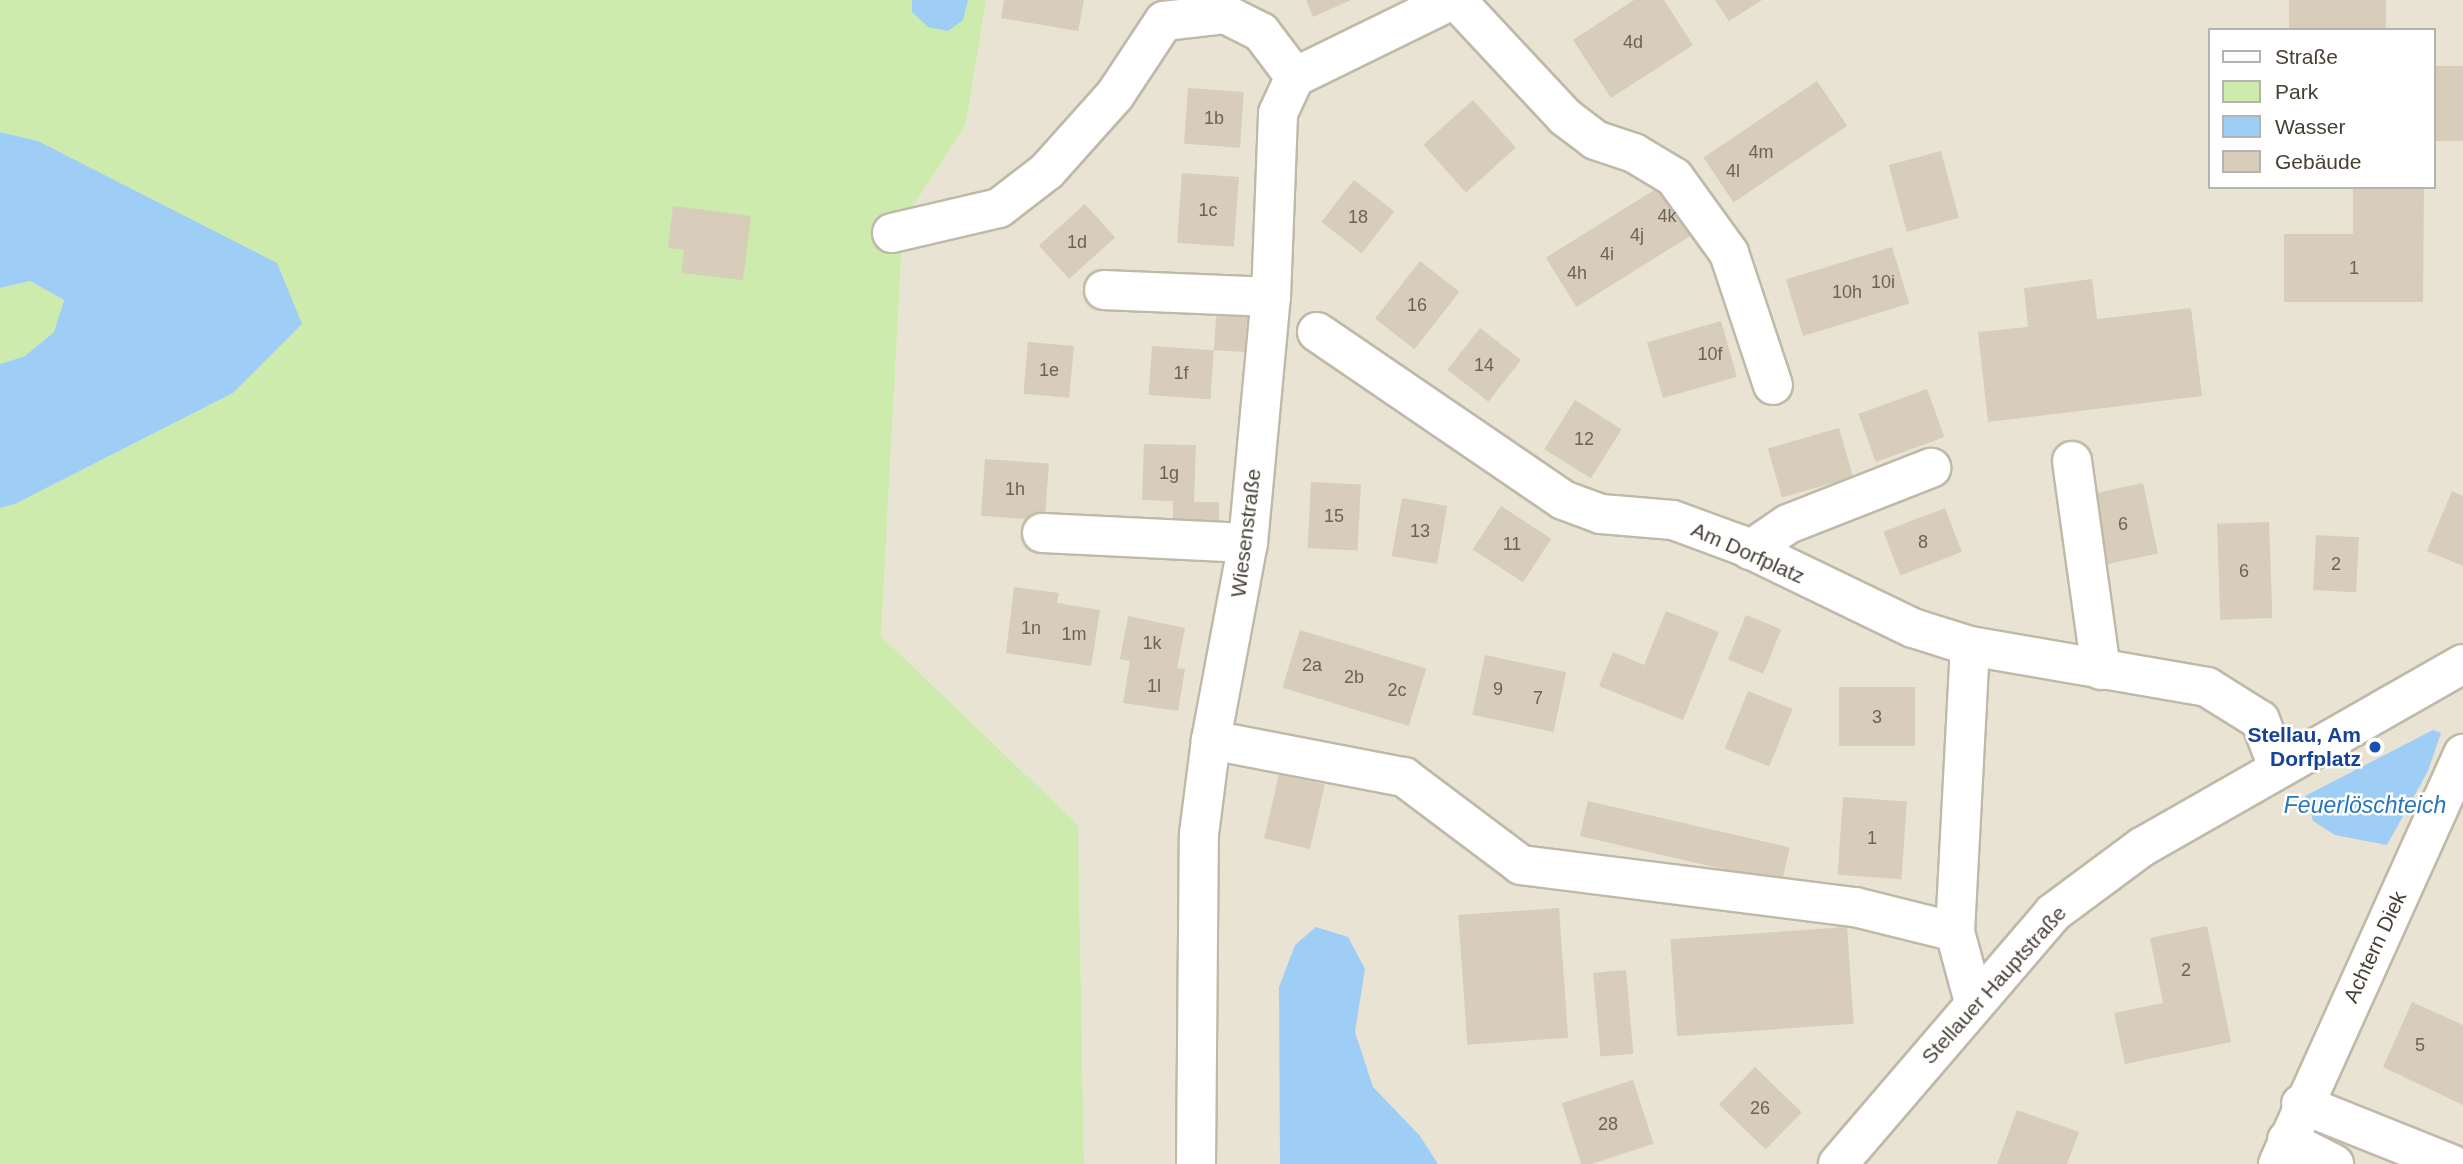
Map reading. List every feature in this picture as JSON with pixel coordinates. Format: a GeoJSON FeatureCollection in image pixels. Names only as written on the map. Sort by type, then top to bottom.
{"type":"FeatureCollection","features":[{"type":"Feature","properties":{"kind":"street"},"geometry":{"type":"LineString","coordinates":[[892,233],[999,208],[1028,186],[1089,128],[1150,13],[1225,14],[1261,32],[1295,77],[1454,0],[1565,117],[1595,140],[1634,153],[1674,177],[1729,253],[1773,385]]}},
{"type":"Feature","properties":{"kind":"street","name":"Wiesenstraße"},"geometry":{"type":"LineString","coordinates":[[1196,1164],[1199,834],[1211,740],[1248,543],[1271,297],[1278,113],[1295,77]]}},
{"type":"Feature","properties":{"kind":"street"},"geometry":{"type":"LineString","coordinates":[[1104,290],[1271,297]]}},
{"type":"Feature","properties":{"kind":"street","name":"Am Dorfplatz"},"geometry":{"type":"LineString","coordinates":[[1317,332],[1563,499],[1601,514],[1673,520],[1750,550],[1901,623],[1970,646],[2207,687],[2260,720],[2278,767]]}},
{"type":"Feature","properties":{"kind":"street"},"geometry":{"type":"LineString","coordinates":[[2071,461],[2101,670]]}},
{"type":"Feature","properties":{"kind":"street"},"geometry":{"type":"LineString","coordinates":[[1750,550],[1788,524],[1931,468]]}},
{"type":"Feature","properties":{"kind":"street"},"geometry":{"type":"LineString","coordinates":[[1042,533],[1248,543]]}},
{"type":"Feature","properties":{"kind":"street"},"geometry":{"type":"LineString","coordinates":[[1970,646],[1955,932],[1974,1002]]}},
{"type":"Feature","properties":{"kind":"street","name":"Stellauer Hauptstraße"},"geometry":{"type":"LineString","coordinates":[[1838,1164],[2053,913],[2142,847],[2278,767],[2463,664]]}},
{"type":"Feature","properties":{"kind":"street"},"geometry":{"type":"LineString","coordinates":[[1211,740],[1404,777],[1521,865],[1855,907],[1955,932]]}},
{"type":"Feature","properties":{"kind":"street","name":"Achtern Diek"},"geometry":{"type":"LineString","coordinates":[[2334,1164],[2282,1152],[2301,1104],[2449,819],[2463,754]]}},
{"type":"Feature","properties":{"kind":"street"},"geometry":{"type":"LineString","coordinates":[[2301,1104],[2451,1164]]}},
{"type":"Feature","properties":{"kind":"shaded area"},"geometry":{"type":"Polygon","coordinates":[[[986,0],[2463,0],[2463,1164],[1084,1164],[1078,825],[881,636],[903,222],[966,124],[986,0]]]}},
{"type":"Feature","properties":{"kind":"green space"},"geometry":{"type":"Polygon","coordinates":[[[0,0],[986,0],[966,124],[903,222],[881,636],[1078,825],[1084,1164],[0,1164],[0,508],[15,504],[233,393],[276,263],[38,141],[0,132],[0,0]]]}},
{"type":"Feature","properties":{"kind":"green space"},"geometry":{"type":"Polygon","coordinates":[[[30,281],[64,300],[54,332],[25,356],[0,364],[0,288],[30,281]]]}},
{"type":"Feature","properties":{"kind":"water"},"geometry":{"type":"Polygon","coordinates":[[[912,0],[968,0],[963,20],[948,31],[928,27],[912,12],[912,0]]]}},
{"type":"Feature","properties":{"kind":"water"},"geometry":{"type":"Polygon","coordinates":[[[0,132],[38,141],[277,263],[302,324],[233,393],[15,504],[0,508],[0,364],[25,356],[54,332],[64,300],[30,281],[0,288],[0,132]]]}},
{"type":"Feature","properties":{"kind":"water","name":"Feuerlöschteich"},"geometry":{"type":"Polygon","coordinates":[[[2433,730],[2441,733],[2428,771],[2387,845],[2335,835],[2313,821],[2305,796],[2433,730]]]}},
{"type":"Feature","properties":{"kind":"water"},"geometry":{"type":"Polygon","coordinates":[[[1316,927],[1348,937],[1365,969],[1355,1032],[1373,1087],[1420,1136],[1438,1164],[1280,1164],[1279,987],[1295,945],[1316,927]]]}},
{"type":"Feature","properties":{"kind":"building"},"geometry":{"type":"Polygon","coordinates":[[[1004,0],[1084,0],[1078,31],[1001,18],[1004,0]]]}},
{"type":"Feature","properties":{"kind":"building"},"geometry":{"type":"Polygon","coordinates":[[[1306,0],[1351,0],[1313,17],[1306,0]]]}},
{"type":"Feature","properties":{"kind":"building"},"geometry":{"type":"Polygon","coordinates":[[[1634,0],[1664,0],[1693,45],[1611,98],[1573,40],[1634,0]]]}},
{"type":"Feature","properties":{"kind":"building"},"geometry":{"type":"Polygon","coordinates":[[[1715,0],[1762,0],[1729,21],[1715,0]]]}},
{"type":"Feature","properties":{"kind":"building"},"geometry":{"type":"Polygon","coordinates":[[[2289,0],[2386,0],[2386,28],[2289,28],[2289,0]]]}},
{"type":"Feature","properties":{"kind":"building"},"geometry":{"type":"Polygon","coordinates":[[[2435,66],[2463,66],[2463,141],[2435,141],[2435,66]]]}},
{"type":"Feature","properties":{"kind":"building"},"geometry":{"type":"Polygon","coordinates":[[[1817,81],[1847,126],[1734,202],[1703,158],[1817,81]]]}},
{"type":"Feature","properties":{"kind":"building"},"geometry":{"type":"Polygon","coordinates":[[[1188,88],[1244,92],[1240,148],[1184,144],[1188,88]]]}},
{"type":"Feature","properties":{"kind":"building"},"geometry":{"type":"Polygon","coordinates":[[[1473,100],[1516,148],[1466,192],[1423,145],[1473,100]]]}},
{"type":"Feature","properties":{"kind":"building"},"geometry":{"type":"Polygon","coordinates":[[[1941,151],[1959,218],[1907,232],[1889,165],[1941,151]]]}},
{"type":"Feature","properties":{"kind":"building"},"geometry":{"type":"Polygon","coordinates":[[[1182,173],[1239,177],[1234,247],[1177,243],[1182,173]]]}},
{"type":"Feature","properties":{"kind":"building"},"geometry":{"type":"Polygon","coordinates":[[[1354,180],[1394,211],[1362,253],[1321,222],[1354,180]]]}},
{"type":"Feature","properties":{"kind":"building"},"geometry":{"type":"Polygon","coordinates":[[[1667,182],[1698,231],[1576,307],[1546,258],[1667,182]]]}},
{"type":"Feature","properties":{"kind":"building"},"geometry":{"type":"Polygon","coordinates":[[[2353,189],[2424,189],[2423,302],[2284,302],[2284,234],[2353,234],[2353,189]]]}},
{"type":"Feature","properties":{"kind":"building"},"geometry":{"type":"Polygon","coordinates":[[[1085,204],[1115,237],[1069,279],[1039,245],[1085,204]]]}},
{"type":"Feature","properties":{"kind":"building"},"geometry":{"type":"Polygon","coordinates":[[[673,206],[751,216],[743,280],[681,273],[684,250],[668,248],[673,206]]]}},
{"type":"Feature","properties":{"kind":"building"},"geometry":{"type":"Polygon","coordinates":[[[1892,247],[1909,303],[1803,336],[1786,279],[1892,247]]]}},
{"type":"Feature","properties":{"kind":"building"},"geometry":{"type":"Polygon","coordinates":[[[1420,261],[1459,292],[1414,349],[1375,319],[1420,261]]]}},
{"type":"Feature","properties":{"kind":"building"},"geometry":{"type":"Polygon","coordinates":[[[2092,279],[2097,319],[2191,308],[2202,396],[1988,422],[1978,332],[2028,327],[2024,288],[2092,279]]]}},
{"type":"Feature","properties":{"kind":"building"},"geometry":{"type":"Polygon","coordinates":[[[1217,305],[1248,307],[1245,352],[1214,350],[1217,305]]]}},
{"type":"Feature","properties":{"kind":"building"},"geometry":{"type":"Polygon","coordinates":[[[1721,321],[1737,377],[1663,398],[1647,342],[1721,321]]]}},
{"type":"Feature","properties":{"kind":"building"},"geometry":{"type":"Polygon","coordinates":[[[1480,328],[1521,360],[1488,402],[1447,370],[1480,328]]]}},
{"type":"Feature","properties":{"kind":"building"},"geometry":{"type":"Polygon","coordinates":[[[1028,342],[1074,346],[1069,398],[1023,394],[1028,342]]]}},
{"type":"Feature","properties":{"kind":"building"},"geometry":{"type":"Polygon","coordinates":[[[1152,346],[1214,350],[1210,399],[1149,395],[1152,346]]]}},
{"type":"Feature","properties":{"kind":"building"},"geometry":{"type":"Polygon","coordinates":[[[1927,389],[1944,437],[1876,462],[1858,414],[1927,389]]]}},
{"type":"Feature","properties":{"kind":"building"},"geometry":{"type":"Polygon","coordinates":[[[1575,400],[1622,429],[1591,478],[1544,449],[1575,400]]]}},
{"type":"Feature","properties":{"kind":"building"},"geometry":{"type":"Polygon","coordinates":[[[1839,428],[1853,477],[1782,497],[1768,448],[1839,428]]]}},
{"type":"Feature","properties":{"kind":"building"},"geometry":{"type":"Polygon","coordinates":[[[1144,444],[1196,445],[1194,502],[1219,502],[1219,531],[1173,530],[1173,501],[1142,500],[1144,444]]]}},
{"type":"Feature","properties":{"kind":"building"},"geometry":{"type":"Polygon","coordinates":[[[985,459],[1049,463],[1045,520],[981,516],[985,459]]]}},
{"type":"Feature","properties":{"kind":"building"},"geometry":{"type":"Polygon","coordinates":[[[1311,482],[1361,485],[1357,551],[1308,548],[1311,482]]]}},
{"type":"Feature","properties":{"kind":"building"},"geometry":{"type":"Polygon","coordinates":[[[2143,483],[2158,553],[2103,565],[2088,495],[2143,483]]]}},
{"type":"Feature","properties":{"kind":"building"},"geometry":{"type":"Polygon","coordinates":[[[2452,491],[2463,496],[2463,566],[2427,551],[2452,491]]]}},
{"type":"Feature","properties":{"kind":"building"},"geometry":{"type":"Polygon","coordinates":[[[1402,498],[1447,506],[1437,564],[1392,556],[1402,498]]]}},
{"type":"Feature","properties":{"kind":"building"},"geometry":{"type":"Polygon","coordinates":[[[1501,506],[1551,539],[1523,582],[1473,550],[1501,506]]]}},
{"type":"Feature","properties":{"kind":"building"},"geometry":{"type":"Polygon","coordinates":[[[1945,508],[1962,552],[1900,576],[1883,532],[1945,508]]]}},
{"type":"Feature","properties":{"kind":"building"},"geometry":{"type":"Polygon","coordinates":[[[2269,522],[2272,618],[2220,620],[2217,524],[2269,522]]]}},
{"type":"Feature","properties":{"kind":"building"},"geometry":{"type":"Polygon","coordinates":[[[2316,535],[2359,537],[2356,592],[2313,590],[2316,535]]]}},
{"type":"Feature","properties":{"kind":"building"},"geometry":{"type":"Polygon","coordinates":[[[1014,587],[1059,593],[1057,603],[1100,610],[1091,666],[1006,653],[1014,587]]]}},
{"type":"Feature","properties":{"kind":"building"},"geometry":{"type":"Polygon","coordinates":[[[1666,611],[1719,632],[1683,720],[1599,686],[1613,652],[1644,665],[1666,611]]]}},
{"type":"Feature","properties":{"kind":"building"},"geometry":{"type":"Polygon","coordinates":[[[1746,615],[1781,629],[1763,674],[1728,660],[1746,615]]]}},
{"type":"Feature","properties":{"kind":"building"},"geometry":{"type":"Polygon","coordinates":[[[1128,616],[1185,628],[1177,668],[1185,669],[1178,711],[1123,703],[1130,661],[1120,659],[1128,616]]]}},
{"type":"Feature","properties":{"kind":"building"},"geometry":{"type":"Polygon","coordinates":[[[1300,630],[1426,669],[1409,726],[1282,687],[1300,630]]]}},
{"type":"Feature","properties":{"kind":"building"},"geometry":{"type":"Polygon","coordinates":[[[1485,655],[1566,672],[1554,732],[1472,715],[1485,655]]]}},
{"type":"Feature","properties":{"kind":"building"},"geometry":{"type":"Polygon","coordinates":[[[1839,687],[1915,687],[1915,746],[1839,746],[1839,687]]]}},
{"type":"Feature","properties":{"kind":"building"},"geometry":{"type":"Polygon","coordinates":[[[1748,691],[1793,709],[1769,766],[1725,748],[1748,691]]]}},
{"type":"Feature","properties":{"kind":"building"},"geometry":{"type":"Polygon","coordinates":[[[1279,774],[1325,785],[1310,849],[1264,838],[1279,774]]]}},
{"type":"Feature","properties":{"kind":"building"},"geometry":{"type":"Polygon","coordinates":[[[1843,797],[1907,801],[1901,879],[1838,875],[1843,797]]]}},
{"type":"Feature","properties":{"kind":"building"},"geometry":{"type":"Polygon","coordinates":[[[1588,801],[1790,848],[1782,883],[1580,836],[1588,801]]]}},
{"type":"Feature","properties":{"kind":"building"},"geometry":{"type":"Polygon","coordinates":[[[1559,908],[1568,1038],[1467,1045],[1458,915],[1559,908]]]}},
{"type":"Feature","properties":{"kind":"building"},"geometry":{"type":"Polygon","coordinates":[[[2207,926],[2231,1042],[2125,1064],[2114,1013],[2163,1003],[2150,938],[2207,926]]]}},
{"type":"Feature","properties":{"kind":"building"},"geometry":{"type":"Polygon","coordinates":[[[1847,927],[1854,1024],[1677,1036],[1670,939],[1847,927]]]}},
{"type":"Feature","properties":{"kind":"building"},"geometry":{"type":"Polygon","coordinates":[[[1626,970],[1633,1054],[1600,1057],[1593,973],[1626,970]]]}},
{"type":"Feature","properties":{"kind":"building"},"geometry":{"type":"Polygon","coordinates":[[[2412,1002],[2463,1025],[2463,1105],[2383,1067],[2412,1002]]]}},
{"type":"Feature","properties":{"kind":"building"},"geometry":{"type":"Polygon","coordinates":[[[1755,1067],[1802,1112],[1766,1150],[1719,1104],[1755,1067]]]}},
{"type":"Feature","properties":{"kind":"building"},"geometry":{"type":"Polygon","coordinates":[[[1633,1080],[1654,1144],[1591,1164],[1581,1164],[1562,1103],[1633,1080]]]}},
{"type":"Feature","properties":{"kind":"building"},"geometry":{"type":"Polygon","coordinates":[[[2017,1110],[2079,1132],[2067,1164],[1997,1164],[2017,1110]]]}},
{"type":"Feature","properties":{"kind":"place","name":"Stellau, Am Dorfplatz"},"geometry":{"type":"Point","coordinates":[2375,747]}}]}
